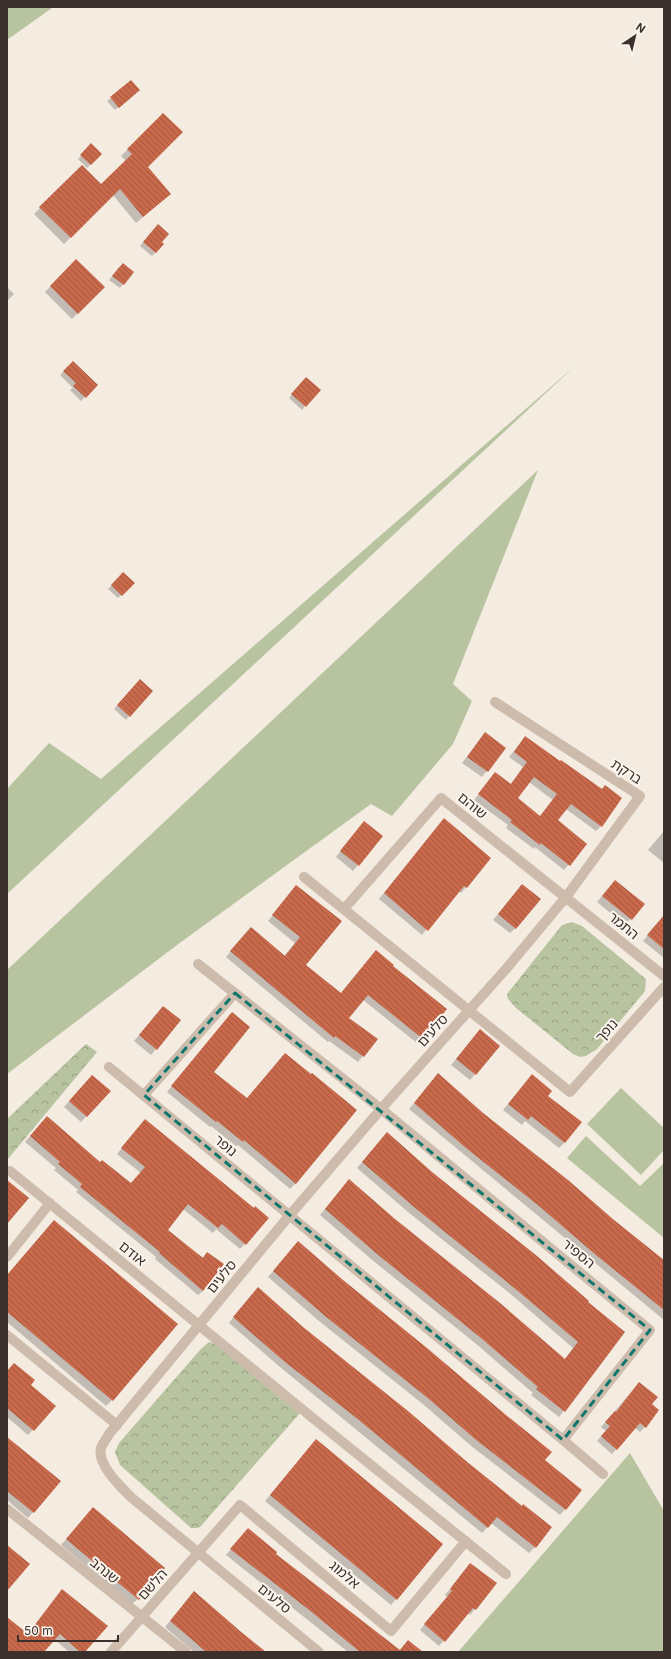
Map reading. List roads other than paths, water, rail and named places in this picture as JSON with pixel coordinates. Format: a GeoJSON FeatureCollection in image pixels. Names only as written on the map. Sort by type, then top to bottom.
{"type":"FeatureCollection","features":[{"type":"Feature","properties":{"kind":"street","name":"ברקת"},"geometry":{"type":"LineString","coordinates":[[495,702],[640,796],[566,897]]}},
{"type":"Feature","properties":{"kind":"street","name":"שוהם"},"geometry":{"type":"LineString","coordinates":[[344,909],[441,798],[566,897]]}},
{"type":"Feature","properties":{"kind":"street"},"geometry":{"type":"LineString","coordinates":[[304,877],[469,1010]]}},
{"type":"Feature","properties":{"kind":"street","name":"התמר"},"geometry":{"type":"LineString","coordinates":[[566,897],[664,976]]}},
{"type":"Feature","properties":{"kind":"street","name":"סלעים"},"geometry":{"type":"LineString","coordinates":[[319,1652],[132,1498],[116,1483],[107,1470],[102,1458],[101,1448],[109,1434],[289,1216],[381,1109],[506,969],[566,897]]}},
{"type":"Feature","properties":{"kind":"street"},"geometry":{"type":"LineString","coordinates":[[198,964],[381,1109]]}},
{"type":"Feature","properties":{"kind":"street","name":"נופך"},"geometry":{"type":"LineString","coordinates":[[469,1010],[570,1092],[664,988]]}},
{"type":"Feature","properties":{"kind":"street"},"geometry":{"type":"LineString","coordinates":[[144,1095],[235,993]]}},
{"type":"Feature","properties":{"kind":"street","name":"נופר"},"geometry":{"type":"LineString","coordinates":[[109,1067],[289,1216]]}},
{"type":"Feature","properties":{"kind":"street","name":"הספיר"},"geometry":{"type":"LineString","coordinates":[[381,1109],[650,1330],[563,1440]]}},
{"type":"Feature","properties":{"kind":"street","name":"אודם"},"geometry":{"type":"LineString","coordinates":[[10,1171],[199,1325]]}},
{"type":"Feature","properties":{"kind":"street"},"geometry":{"type":"LineString","coordinates":[[7,1256],[50,1203]]}},
{"type":"Feature","properties":{"kind":"street"},"geometry":{"type":"LineString","coordinates":[[289,1216],[603,1474]]}},
{"type":"Feature","properties":{"kind":"street"},"geometry":{"type":"LineString","coordinates":[[199,1325],[466,1540],[506,1574]]}},
{"type":"Feature","properties":{"kind":"street"},"geometry":{"type":"LineString","coordinates":[[7,1335],[117,1425]]}},
{"type":"Feature","properties":{"kind":"street","name":"אלמוג"},"geometry":{"type":"LineString","coordinates":[[198,1553],[240,1504],[391,1630],[466,1540]]}},
{"type":"Feature","properties":{"kind":"street","name":"שנהב"},"geometry":{"type":"LineString","coordinates":[[7,1509],[186,1652]]}},
{"type":"Feature","properties":{"kind":"street","name":"הלשם"},"geometry":{"type":"LineString","coordinates":[[111,1652],[198,1553]]}}]}
